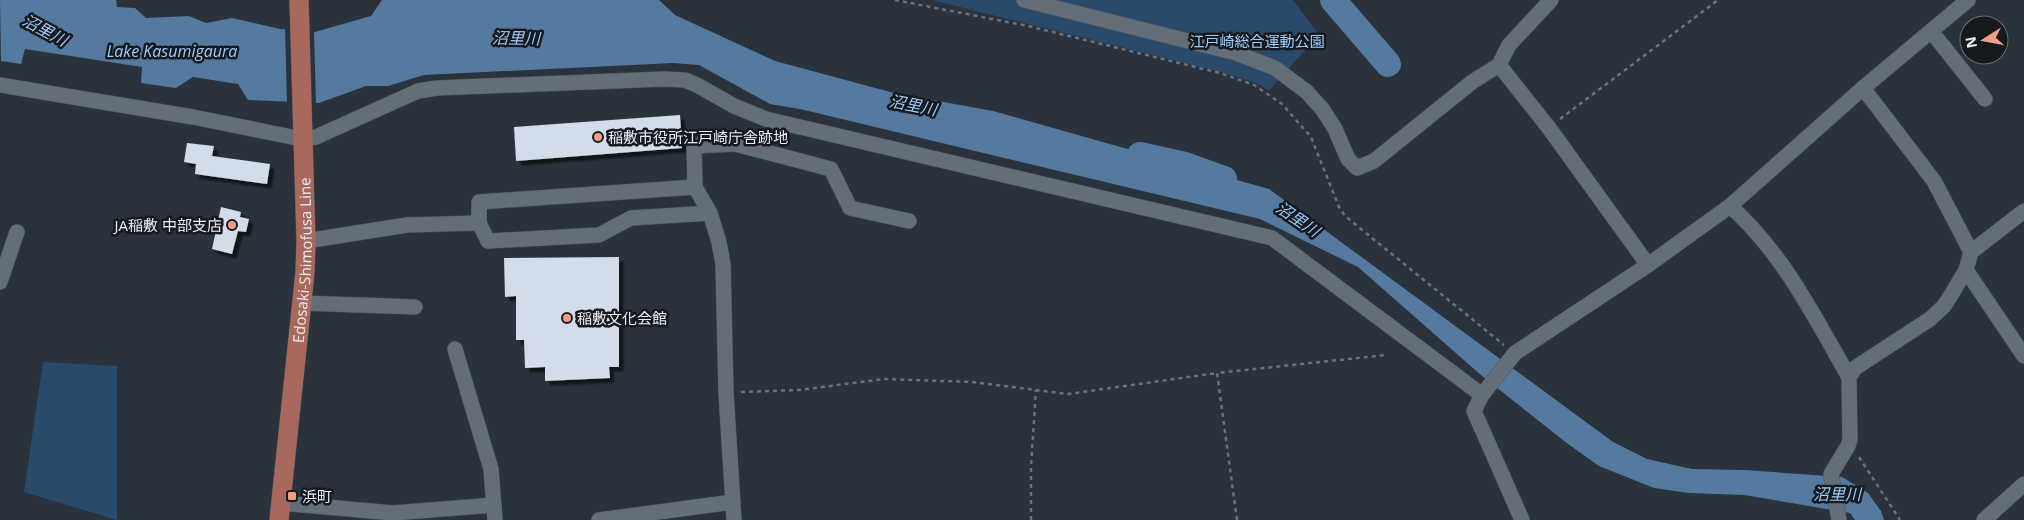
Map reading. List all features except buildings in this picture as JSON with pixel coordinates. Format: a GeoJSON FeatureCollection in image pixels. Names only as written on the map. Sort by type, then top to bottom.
{"type":"FeatureCollection","features":[{"type":"Feature","properties":{"kind":"main road","name":"Edosaki-Shimofusa Line"},"geometry":{"type":"LineString","coordinates":[[280,511],[302,302],[306,242],[299,0]]}},
{"type":"Feature","properties":{"kind":"street"},"geometry":{"type":"LineString","coordinates":[[1024,0],[1236,53],[1275,68],[1307,92],[1323,110],[1335,130],[1348,159],[1357,168],[1374,161],[1472,82],[1499,65],[1509,45],[1551,0]]}},
{"type":"Feature","properties":{"kind":"street"},"geometry":{"type":"LineString","coordinates":[[1522,520],[1474,412],[1484,392],[1513,356],[1648,265],[1730,206],[1863,88],[1968,0]]}},
{"type":"Feature","properties":{"kind":"street"},"geometry":{"type":"LineString","coordinates":[[1931,31],[1985,99]]}},
{"type":"Feature","properties":{"kind":"street"},"geometry":{"type":"LineString","coordinates":[[1499,65],[1549,128],[1648,265]]}},
{"type":"Feature","properties":{"kind":"street"},"geometry":{"type":"LineString","coordinates":[[0,85],[302,133],[316,137],[418,91],[437,88],[664,79],[685,80],[734,106],[766,119],[1272,238],[1484,392]]}},
{"type":"Feature","properties":{"kind":"street"},"geometry":{"type":"LineString","coordinates":[[1863,88],[1934,181],[1971,252]]}},
{"type":"Feature","properties":{"kind":"street"},"geometry":{"type":"LineString","coordinates":[[734,520],[726,393],[723,264],[719,242],[710,213],[696,187],[694,146],[735,144],[831,169],[850,208],[909,221]]}},
{"type":"Feature","properties":{"kind":"street"},"geometry":{"type":"LineString","coordinates":[[696,187],[479,202],[479,223],[488,241],[599,235],[631,218],[710,213]]}},
{"type":"Feature","properties":{"kind":"street"},"geometry":{"type":"LineString","coordinates":[[1730,206],[1765,241],[1788,272],[1848,377],[1850,439],[1848,446],[1831,474],[1839,519]]}},
{"type":"Feature","properties":{"kind":"street"},"geometry":{"type":"LineString","coordinates":[[1848,377],[1855,368],[1930,320],[1944,306],[1966,270],[1971,252],[2024,211]]}},
{"type":"Feature","properties":{"kind":"street"},"geometry":{"type":"LineString","coordinates":[[306,242],[407,225],[479,223]]}},
{"type":"Feature","properties":{"kind":"street"},"geometry":{"type":"LineString","coordinates":[[0,282],[17,232]]}},
{"type":"Feature","properties":{"kind":"street"},"geometry":{"type":"LineString","coordinates":[[1966,270],[2024,356]]}},
{"type":"Feature","properties":{"kind":"street"},"geometry":{"type":"LineString","coordinates":[[302,302],[415,307]]}},
{"type":"Feature","properties":{"kind":"street"},"geometry":{"type":"LineString","coordinates":[[280,511],[495,513],[491,469],[455,349]]}},
{"type":"Feature","properties":{"kind":"street"},"geometry":{"type":"LineString","coordinates":[[1984,520],[2024,484]]}},
{"type":"Feature","properties":{"kind":"street"},"geometry":{"type":"LineString","coordinates":[[599,520],[732,502]]}},
{"type":"Feature","properties":{"kind":"path"},"geometry":{"type":"LineString","coordinates":[[895,0],[1028,26],[1220,73],[1262,89],[1282,104],[1311,137],[1338,207],[1345,216],[1513,356]]}},
{"type":"Feature","properties":{"kind":"path"},"geometry":{"type":"LineString","coordinates":[[1549,128],[1718,0]]}},
{"type":"Feature","properties":{"kind":"path"},"geometry":{"type":"LineString","coordinates":[[726,393],[799,390],[884,378],[972,382],[1068,394],[1217,373],[1386,355]]}},
{"type":"Feature","properties":{"kind":"path"},"geometry":{"type":"LineString","coordinates":[[1217,373],[1237,520]]}},
{"type":"Feature","properties":{"kind":"path"},"geometry":{"type":"LineString","coordinates":[[1031,520],[1031,466],[1036,390]]}},
{"type":"Feature","properties":{"kind":"path"},"geometry":{"type":"LineString","coordinates":[[1850,439],[1862,463],[1900,520]]}},
{"type":"Feature","properties":{"kind":"green space","name":"江戸崎総合運動公園"},"geometry":{"type":"Polygon","coordinates":[[[932,0],[1293,0],[1319,35],[1269,90],[1256,83],[1221,72],[932,0]]]}},
{"type":"Feature","properties":{"kind":"green space"},"geometry":{"type":"Polygon","coordinates":[[[43,362],[117,366],[117,520],[24,492],[43,362]]]}},
{"type":"Feature","properties":{"kind":"water","name":"Lake Kasumigaura"},"geometry":{"type":"Polygon","coordinates":[[[0,0],[116,0],[117,7],[135,8],[146,18],[189,16],[206,23],[232,18],[280,29],[315,32],[371,16],[382,0],[659,0],[675,15],[775,61],[894,93],[993,111],[1269,189],[1613,442],[1647,459],[1692,469],[1745,470],[1842,477],[1868,493],[1881,511],[1884,520],[1855,520],[1850,513],[1744,495],[1689,493],[1654,488],[1599,466],[1482,376],[1358,267],[1260,219],[800,109],[770,104],[699,65],[673,63],[424,75],[388,86],[366,86],[319,103],[248,100],[238,84],[193,77],[176,88],[141,83],[142,67],[25,49],[21,64],[1,61],[0,0]]]}},
{"type":"Feature","properties":{"kind":"pier"},"geometry":{"type":"Polygon","coordinates":[[[285,27],[314,30],[316,106],[287,106],[285,27]]]}},
{"type":"Feature","properties":{"kind":"waterway"},"geometry":{"type":"LineString","coordinates":[[1333,0],[1388,64]]}},
{"type":"Feature","properties":{"kind":"waterway","name":"沼里川"},"geometry":{"type":"LineString","coordinates":[[1140,155],[1185,165],[1224,179]]}},
{"type":"Feature","properties":{"kind":"place","name":"稲敷市役所江戸崎庁舎跡地"},"geometry":{"type":"Point","coordinates":[598,137]}},
{"type":"Feature","properties":{"kind":"place","name":"JA稲敷 中部支店"},"geometry":{"type":"Point","coordinates":[232,225]}},
{"type":"Feature","properties":{"kind":"place","name":"稲敷文化会館"},"geometry":{"type":"Point","coordinates":[567,318]}},
{"type":"Feature","properties":{"kind":"place","name":"浜町"},"geometry":{"type":"Point","coordinates":[292,496]}}]}
